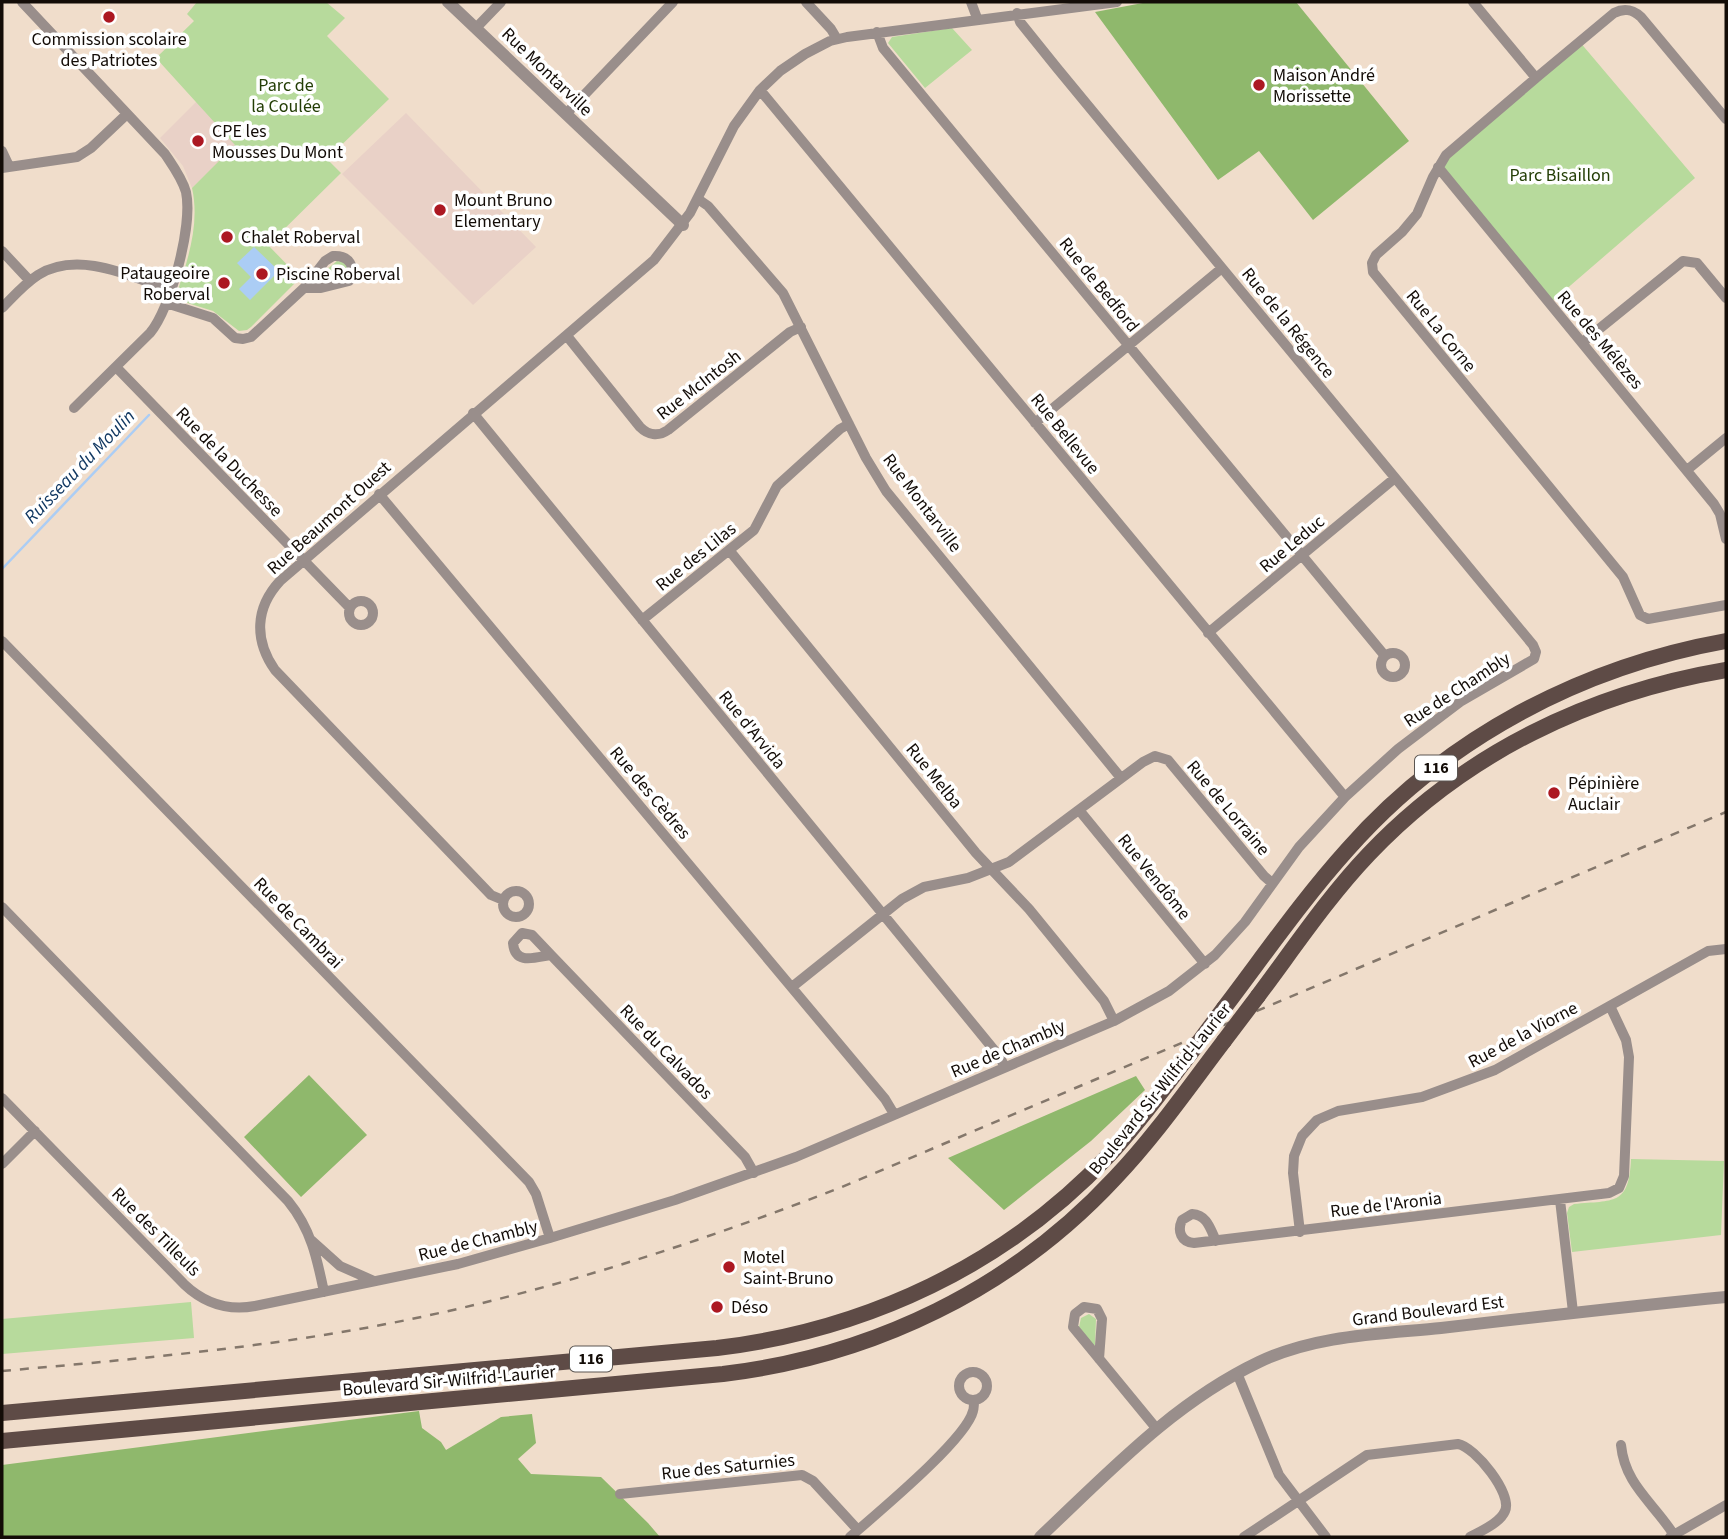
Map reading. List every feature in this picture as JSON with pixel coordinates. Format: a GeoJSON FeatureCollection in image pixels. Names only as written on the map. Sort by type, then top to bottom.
{"type":"FeatureCollection","features":[{"type":"Feature","properties":{"kind":"main road","name":"Boulevard Sir-Wilfrid-Laurier"},"geometry":{"type":"LineString","coordinates":[[2,1413],[717,1348],[821,1329],[884,1308],[974,1263],[1031,1224],[1067,1195],[1110,1154],[1190,1055],[1306,900],[1349,848],[1407,791],[1453,754],[1524,710],[1596,676],[1656,656],[1726,641]]}},
{"type":"Feature","properties":{"kind":"main road","name":"Boulevard Sir-Wilfrid-Laurier"},"geometry":{"type":"LineString","coordinates":[[2,1441],[723,1374],[798,1361],[854,1346],[927,1317],[1016,1265],[1096,1198],[1130,1161],[1224,1041],[1337,890],[1368,854],[1414,811],[1464,773],[1527,735],[1581,709],[1652,686],[1726,670]]}},
{"type":"Feature","properties":{"kind":"street"},"geometry":{"type":"LineString","coordinates":[[22,2],[165,154],[181,178],[186,193],[185,238],[157,325],[74,408]]}},
{"type":"Feature","properties":{"kind":"street","name":"Rue Montarville"},"geometry":{"type":"LineString","coordinates":[[448,2],[682,225]]}},
{"type":"Feature","properties":{"kind":"street"},"geometry":{"type":"LineString","coordinates":[[476,28],[501,2]]}},
{"type":"Feature","properties":{"kind":"street"},"geometry":{"type":"LineString","coordinates":[[566,114],[673,2]]}},
{"type":"Feature","properties":{"kind":"street"},"geometry":{"type":"LineString","coordinates":[[806,2],[831,29],[836,39]]}},
{"type":"Feature","properties":{"kind":"street"},"geometry":{"type":"LineString","coordinates":[[971,2],[977,18]]}},
{"type":"Feature","properties":{"kind":"street","name":"Rue Beaumont Ouest"},"geometry":{"type":"LineString","coordinates":[[503,900],[492,895],[474,877],[279,675],[268,660],[259,633],[264,605],[280,581],[654,260],[682,225],[698,199],[737,121],[760,90],[796,59],[836,39],[977,18],[1115,2]]}},
{"type":"Feature","properties":{"kind":"street"},"geometry":{"type":"LineString","coordinates":[[1473,2],[1536,78]]}},
{"type":"Feature","properties":{"kind":"street","name":"Rue La Corne"},"geometry":{"type":"LineString","coordinates":[[1726,120],[1640,17],[1630,10],[1614,13],[1446,155],[1417,214],[1402,232],[1376,255],[1372,263],[1373,272],[1623,577],[1641,616],[1648,619],[1726,605]]}},
{"type":"Feature","properties":{"kind":"street","name":"Rue de la Régence"},"geometry":{"type":"LineString","coordinates":[[1017,13],[1020,22],[1041,48],[1533,645],[1536,652]]}},
{"type":"Feature","properties":{"kind":"street","name":"Rue de Bedford"},"geometry":{"type":"LineString","coordinates":[[877,32],[883,48],[1385,656]]}},
{"type":"Feature","properties":{"kind":"street","name":"Rue Bellevue"},"geometry":{"type":"LineString","coordinates":[[760,90],[1345,797]]}},
{"type":"Feature","properties":{"kind":"street"},"geometry":{"type":"LineString","coordinates":[[2,151],[5,167],[77,158],[92,148],[127,114]]}},
{"type":"Feature","properties":{"kind":"street","name":"Rue des Mélèzes"},"geometry":{"type":"LineString","coordinates":[[1438,167],[1718,510],[1726,540]]}},
{"type":"Feature","properties":{"kind":"street","name":"Rue Montarville"},"geometry":{"type":"LineString","coordinates":[[698,199],[708,206],[775,281],[886,491],[1121,778]]}},
{"type":"Feature","properties":{"kind":"street"},"geometry":{"type":"LineString","coordinates":[[2,251],[30,281]]}},
{"type":"Feature","properties":{"kind":"street"},"geometry":{"type":"LineString","coordinates":[[166,303],[213,318],[233,336],[243,340],[251,337],[292,296],[304,288],[328,258],[338,255],[351,262],[352,277],[345,283],[304,288]]}},
{"type":"Feature","properties":{"kind":"street"},"geometry":{"type":"LineString","coordinates":[[1583,342],[1684,261],[1697,263],[1726,298]]}},
{"type":"Feature","properties":{"kind":"street"},"geometry":{"type":"LineString","coordinates":[[2,308],[30,281],[58,266],[85,264],[170,290]]}},
{"type":"Feature","properties":{"kind":"street"},"geometry":{"type":"LineString","coordinates":[[1035,423],[1222,268]]}},
{"type":"Feature","properties":{"kind":"street","name":"Rue McIntosh"},"geometry":{"type":"LineString","coordinates":[[567,336],[639,427],[656,435],[668,430],[790,332],[801,327]]}},
{"type":"Feature","properties":{"kind":"street","name":"Rue de la Duchesse"},"geometry":{"type":"LineString","coordinates":[[116,367],[350,608]]}},
{"type":"Feature","properties":{"kind":"street","name":"Rue d'Arvida"},"geometry":{"type":"LineString","coordinates":[[473,413],[999,1056],[1005,1067]]}},
{"type":"Feature","properties":{"kind":"street","name":"Rue des Lilas"},"geometry":{"type":"LineString","coordinates":[[642,620],[758,524],[777,486],[849,424]]}},
{"type":"Feature","properties":{"kind":"street"},"geometry":{"type":"LineString","coordinates":[[1687,470],[1726,438]]}},
{"type":"Feature","properties":{"kind":"street","name":"Rue Leduc"},"geometry":{"type":"LineString","coordinates":[[1208,633],[1395,478]]}},
{"type":"Feature","properties":{"kind":"street","name":"Rue des Cèdres"},"geometry":{"type":"LineString","coordinates":[[379,494],[793,987],[885,1099],[894,1114]]}},
{"type":"Feature","properties":{"kind":"street","name":"Rue Melba"},"geometry":{"type":"LineString","coordinates":[[729,550],[976,853],[1029,909],[1096,990],[1114,1021]]}},
{"type":"Feature","properties":{"kind":"street","name":"Rue de Cambrai"},"geometry":{"type":"LineString","coordinates":[[2,641],[529,1182],[537,1194],[550,1238]]}},
{"type":"Feature","properties":{"kind":"street","name":"Rue de Chambly"},"geometry":{"type":"LineString","coordinates":[[324,1292],[458,1264],[550,1238],[754,1173],[1114,1021],[1153,1002],[1205,964],[1239,930],[1299,847],[1384,760],[1426,726],[1482,689],[1530,663],[1536,652]]}},
{"type":"Feature","properties":{"kind":"street","name":"Rue de Lorraine"},"geometry":{"type":"LineString","coordinates":[[793,987],[902,899],[924,887],[960,880],[1009,862],[1121,778],[1150,758],[1158,756],[1166,759],[1272,883]]}},
{"type":"Feature","properties":{"kind":"street","name":"Rue Vendôme"},"geometry":{"type":"LineString","coordinates":[[1079,810],[1205,964]]}},
{"type":"Feature","properties":{"kind":"street"},"geometry":{"type":"LineString","coordinates":[[2,907],[288,1201],[303,1221],[311,1240],[324,1292]]}},
{"type":"Feature","properties":{"kind":"street","name":"Rue de la Viorne"},"geometry":{"type":"LineString","coordinates":[[1300,1232],[1294,1156],[1302,1136],[1317,1119],[1332,1112],[1401,1101],[1465,1083],[1513,1061],[1709,951],[1726,948]]}},
{"type":"Feature","properties":{"kind":"street","name":"Rue du Calvados"},"geometry":{"type":"LineString","coordinates":[[551,955],[745,1157],[754,1173]]}},
{"type":"Feature","properties":{"kind":"street","name":"Rue de l'Aronia"},"geometry":{"type":"LineString","coordinates":[[1216,1241],[1612,1193],[1624,1179],[1629,1053],[1610,1006]]}},
{"type":"Feature","properties":{"kind":"street","name":"Rue des Tilleuls"},"geometry":{"type":"LineString","coordinates":[[2,1098],[185,1285],[205,1300],[223,1306],[249,1307],[324,1292]]}},
{"type":"Feature","properties":{"kind":"street"},"geometry":{"type":"LineString","coordinates":[[2,1164],[35,1131]]}},
{"type":"Feature","properties":{"kind":"street"},"geometry":{"type":"LineString","coordinates":[[1560,1200],[1573,1312]]}},
{"type":"Feature","properties":{"kind":"street"},"geometry":{"type":"LineString","coordinates":[[311,1240],[340,1266],[374,1282]]}},
{"type":"Feature","properties":{"kind":"street","name":"Grand Boulevard Est"},"geometry":{"type":"LineString","coordinates":[[1040,1537],[1156,1428],[1237,1373],[1281,1353],[1318,1343],[1573,1312],[1726,1297]]}},
{"type":"Feature","properties":{"kind":"street"},"geometry":{"type":"LineString","coordinates":[[1099,1359],[1102,1316],[1097,1309],[1084,1307],[1075,1314],[1073,1328],[1156,1428]]}},
{"type":"Feature","properties":{"kind":"street"},"geometry":{"type":"LineString","coordinates":[[1237,1373],[1276,1469],[1326,1537]]}},
{"type":"Feature","properties":{"kind":"street"},"geometry":{"type":"LineString","coordinates":[[854,1534],[955,1439],[974,1410],[974,1400]]}},
{"type":"Feature","properties":{"kind":"street"},"geometry":{"type":"LineString","coordinates":[[1244,1537],[1367,1455],[1461,1444],[1474,1452],[1505,1494],[1507,1503],[1500,1518],[1470,1537]]}},
{"type":"Feature","properties":{"kind":"street"},"geometry":{"type":"LineString","coordinates":[[1621,1445],[1622,1464],[1629,1478],[1672,1536],[1726,1505]]}},
{"type":"Feature","properties":{"kind":"street","name":"Rue des Saturnies"},"geometry":{"type":"LineString","coordinates":[[620,1494],[802,1475],[813,1481],[854,1534]]}},
{"type":"Feature","properties":{"kind":"shaded area","name":"CPE les Mousses Du Mont"},"geometry":{"type":"Polygon","coordinates":[[[197,101],[236,145],[192,188],[183,166],[160,138],[197,101]]]}},
{"type":"Feature","properties":{"kind":"shaded area","name":"Mount Bruno Elementary"},"geometry":{"type":"Polygon","coordinates":[[[406,113],[536,247],[473,305],[342,174],[406,113]]]}},
{"type":"Feature","properties":{"kind":"green space","name":"Parc de la Coulée"},"geometry":{"type":"Polygon","coordinates":[[[197,2],[326,2],[345,18],[327,36],[389,99],[327,159],[341,173],[268,245],[300,278],[247,330],[239,331],[213,311],[181,301],[177,293],[194,228],[192,188],[235,145],[156,58],[194,21],[187,14],[197,2]]]}},
{"type":"Feature","properties":{"kind":"green space"},"geometry":{"type":"Polygon","coordinates":[[[1148,2],[1296,2],[1409,141],[1313,220],[1259,151],[1218,180],[1095,12],[1148,2]]]}},
{"type":"Feature","properties":{"kind":"green space"},"geometry":{"type":"Polygon","coordinates":[[[952,28],[972,50],[925,88],[888,43],[892,37],[952,28]]]}},
{"type":"Feature","properties":{"kind":"green space","name":"Parc Bisaillon"},"geometry":{"type":"Polygon","coordinates":[[[1579,41],[1695,178],[1549,304],[1438,167],[1579,41]]]}},
{"type":"Feature","properties":{"kind":"green space"},"geometry":{"type":"Polygon","coordinates":[[[337,261],[344,262],[348,268],[345,276],[320,282],[319,276],[337,261]]]}},
{"type":"Feature","properties":{"kind":"green space"},"geometry":{"type":"Polygon","coordinates":[[[309,1075],[367,1135],[301,1197],[244,1137],[309,1075]]]}},
{"type":"Feature","properties":{"kind":"green space"},"geometry":{"type":"Polygon","coordinates":[[[1136,1076],[1145,1090],[1091,1141],[1004,1210],[948,1158],[1136,1076]]]}},
{"type":"Feature","properties":{"kind":"green space"},"geometry":{"type":"Polygon","coordinates":[[[1631,1159],[1724,1161],[1721,1235],[1572,1252],[1567,1213],[1569,1207],[1617,1198],[1627,1185],[1631,1159]]]}},
{"type":"Feature","properties":{"kind":"green space"},"geometry":{"type":"Polygon","coordinates":[[[191,1302],[194,1338],[2,1354],[2,1319],[191,1302]]]}},
{"type":"Feature","properties":{"kind":"green space"},"geometry":{"type":"Polygon","coordinates":[[[1089,1314],[1096,1319],[1093,1346],[1079,1327],[1081,1318],[1089,1314]]]}},
{"type":"Feature","properties":{"kind":"green space"},"geometry":{"type":"Polygon","coordinates":[[[419,1411],[422,1428],[441,1442],[446,1450],[501,1417],[532,1414],[536,1443],[518,1459],[531,1474],[601,1477],[660,1537],[2,1537],[2,1465],[419,1411]]]}},
{"type":"Feature","properties":{"kind":"water","name":"Piscine Roberval"},"geometry":{"type":"Polygon","coordinates":[[[254,247],[279,271],[250,300],[239,289],[251,277],[237,263],[254,247]]]}},
{"type":"Feature","properties":{"kind":"waterway","name":"Ruisseau du Moulin"},"geometry":{"type":"LineString","coordinates":[[2,569],[149,415]]}},
{"type":"Feature","properties":{"kind":"railway"},"geometry":{"type":"LineString","coordinates":[[2,1371],[236,1347],[376,1326],[495,1300],[670,1249],[842,1187],[1726,812]]}},
{"type":"Feature","properties":{"kind":"place","name":"Commission scolaire des Patriotes"},"geometry":{"type":"Point","coordinates":[109,17]}},
{"type":"Feature","properties":{"kind":"place","name":"Maison André Morissette"},"geometry":{"type":"Point","coordinates":[1259,85]}},
{"type":"Feature","properties":{"kind":"place","name":"CPE les Mousses Du Mont"},"geometry":{"type":"Point","coordinates":[198,141]}},
{"type":"Feature","properties":{"kind":"place","name":"Mount Bruno Elementary"},"geometry":{"type":"Point","coordinates":[440,210]}},
{"type":"Feature","properties":{"kind":"place","name":"Chalet Roberval"},"geometry":{"type":"Point","coordinates":[227,237]}},
{"type":"Feature","properties":{"kind":"place","name":"Piscine Roberval"},"geometry":{"type":"Point","coordinates":[262,274]}},
{"type":"Feature","properties":{"kind":"place","name":"Pataugeoire Roberval"},"geometry":{"type":"Point","coordinates":[224,283]}},
{"type":"Feature","properties":{"kind":"place","name":"Pépinière Auclair"},"geometry":{"type":"Point","coordinates":[1554,793]}},
{"type":"Feature","properties":{"kind":"place","name":"Motel Saint-Bruno"},"geometry":{"type":"Point","coordinates":[729,1267]}},
{"type":"Feature","properties":{"kind":"place","name":"Déso"},"geometry":{"type":"Point","coordinates":[717,1307]}}]}
